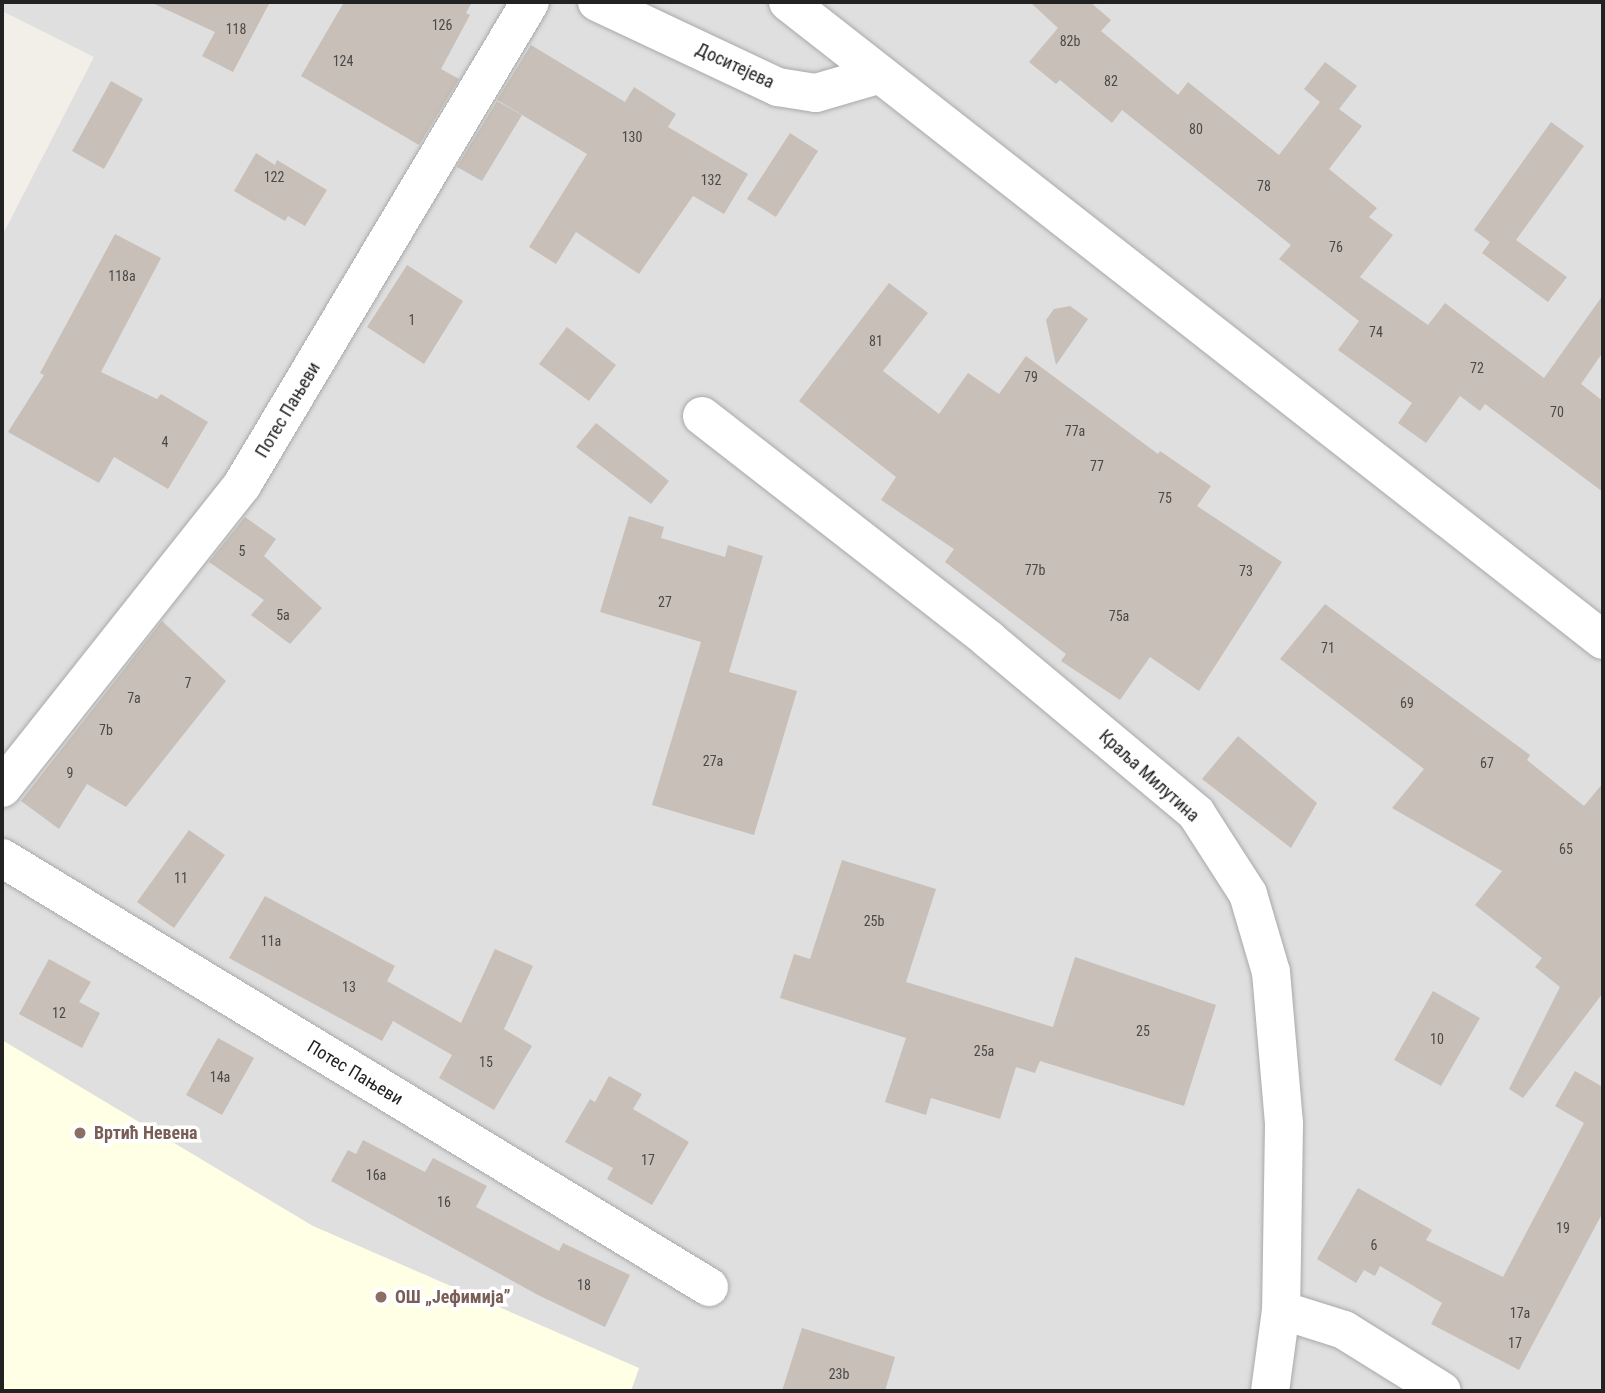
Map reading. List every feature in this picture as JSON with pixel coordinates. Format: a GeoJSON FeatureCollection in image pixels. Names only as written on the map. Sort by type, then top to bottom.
{"type":"FeatureCollection","features":[{"type":"Feature","properties":{"kind":"street","name":"Потес Пањеви"},"geometry":{"type":"LineString","coordinates":[[2,788],[242,485],[530,2]]}},
{"type":"Feature","properties":{"kind":"street","name":"Доситејева"},"geometry":{"type":"LineString","coordinates":[[597,2],[778,87],[816,93],[878,75]]}},
{"type":"Feature","properties":{"kind":"street"},"geometry":{"type":"LineString","coordinates":[[788,2],[1603,640]]}},
{"type":"Feature","properties":{"kind":"street","name":"Краља Милутина"},"geometry":{"type":"LineString","coordinates":[[702,416],[988,639],[1196,813],[1248,894],[1271,972],[1284,1124],[1281,1310],[1270,1391]]}},
{"type":"Feature","properties":{"kind":"street","name":"Потес Пањеви"},"geometry":{"type":"LineString","coordinates":[[2,858],[709,1287]]}},
{"type":"Feature","properties":{"kind":"street"},"geometry":{"type":"LineString","coordinates":[[1281,1310],[1343,1330],[1442,1391]]}},
{"type":"Feature","properties":{"kind":"shaded area"},"geometry":{"type":"Polygon","coordinates":[[[2,2],[1603,2],[1603,1391],[2,1391],[2,236],[94,57],[2,11],[2,2]]]}},
{"type":"Feature","properties":{"kind":"shaded area","name":"Вртић Невена"},"geometry":{"type":"Polygon","coordinates":[[[2,1040],[313,1226],[639,1368],[631,1391],[2,1391],[2,1040]]]}},
{"type":"Feature","properties":{"kind":"building"},"geometry":{"type":"Polygon","coordinates":[[[150,2],[270,2],[233,72],[202,56],[215,32],[150,2]]]}},
{"type":"Feature","properties":{"kind":"building"},"geometry":{"type":"Polygon","coordinates":[[[344,2],[472,2],[466,13],[470,15],[441,69],[459,79],[419,145],[301,76],[344,2]]]}},
{"type":"Feature","properties":{"kind":"building"},"geometry":{"type":"Polygon","coordinates":[[[1030,2],[1090,2],[1111,20],[1101,31],[1178,95],[1188,82],[1279,155],[1320,102],[1304,89],[1325,62],[1357,86],[1339,109],[1362,126],[1329,169],[1377,208],[1369,217],[1393,235],[1360,277],[1428,325],[1445,303],[1544,378],[1603,295],[1603,352],[1581,384],[1603,401],[1603,492],[1485,404],[1480,411],[1460,396],[1426,443],[1398,423],[1412,403],[1338,350],[1359,321],[1279,259],[1291,245],[1122,110],[1112,123],[1060,80],[1056,84],[1029,62],[1058,28],[1030,2]]]}},
{"type":"Feature","properties":{"kind":"building"},"geometry":{"type":"Polygon","coordinates":[[[531,45],[625,102],[634,87],[676,114],[668,127],[748,174],[724,214],[693,196],[639,274],[576,232],[556,264],[529,247],[587,154],[497,100],[531,45]]]}},
{"type":"Feature","properties":{"kind":"building"},"geometry":{"type":"Polygon","coordinates":[[[111,81],[143,99],[104,169],[72,151],[111,81]]]}},
{"type":"Feature","properties":{"kind":"building"},"geometry":{"type":"Polygon","coordinates":[[[497,101],[522,115],[482,181],[457,167],[497,101]]]}},
{"type":"Feature","properties":{"kind":"building"},"geometry":{"type":"Polygon","coordinates":[[[1551,122],[1584,146],[1516,240],[1567,277],[1548,302],[1482,253],[1490,242],[1474,230],[1551,122]]]}},
{"type":"Feature","properties":{"kind":"building"},"geometry":{"type":"Polygon","coordinates":[[[790,133],[818,151],[776,217],[747,199],[790,133]]]}},
{"type":"Feature","properties":{"kind":"building"},"geometry":{"type":"Polygon","coordinates":[[[256,153],[275,165],[277,160],[327,190],[305,226],[288,216],[285,221],[234,191],[256,153]]]}},
{"type":"Feature","properties":{"kind":"building"},"geometry":{"type":"Polygon","coordinates":[[[115,234],[161,258],[101,372],[157,399],[161,394],[208,422],[168,489],[114,457],[99,483],[8,432],[44,375],[40,373],[115,234]]]}},
{"type":"Feature","properties":{"kind":"building"},"geometry":{"type":"Polygon","coordinates":[[[407,265],[463,301],[424,364],[367,327],[407,265]]]}},
{"type":"Feature","properties":{"kind":"building"},"geometry":{"type":"Polygon","coordinates":[[[889,283],[928,313],[883,371],[939,414],[968,373],[999,394],[1026,356],[1158,454],[1160,451],[1211,486],[1197,506],[1282,562],[1199,691],[1150,657],[1120,700],[1061,661],[1066,654],[945,562],[954,549],[881,500],[896,477],[799,401],[889,283]]]}},
{"type":"Feature","properties":{"kind":"building"},"geometry":{"type":"Polygon","coordinates":[[[1070,306],[1088,319],[1056,365],[1046,320],[1054,309],[1070,306]]]}},
{"type":"Feature","properties":{"kind":"building"},"geometry":{"type":"Polygon","coordinates":[[[567,327],[616,365],[589,401],[539,364],[567,327]]]}},
{"type":"Feature","properties":{"kind":"building"},"geometry":{"type":"Polygon","coordinates":[[[596,423],[669,481],[651,504],[576,447],[596,423]]]}},
{"type":"Feature","properties":{"kind":"building"},"geometry":{"type":"Polygon","coordinates":[[[629,516],[664,527],[661,538],[725,557],[728,545],[763,556],[729,672],[797,691],[754,835],[652,805],[701,642],[600,612],[629,516]]]}},
{"type":"Feature","properties":{"kind":"building"},"geometry":{"type":"Polygon","coordinates":[[[245,517],[276,539],[264,556],[322,608],[290,644],[251,615],[264,600],[209,562],[245,517]]]}},
{"type":"Feature","properties":{"kind":"building"},"geometry":{"type":"Polygon","coordinates":[[[1325,604],[1530,755],[1527,760],[1584,806],[1603,783],[1603,993],[1523,1098],[1509,1089],[1560,987],[1535,967],[1542,958],[1475,905],[1502,871],[1392,808],[1424,769],[1280,659],[1325,604]]]}},
{"type":"Feature","properties":{"kind":"building"},"geometry":{"type":"Polygon","coordinates":[[[162,621],[226,681],[126,807],[87,784],[59,829],[21,801],[162,621]]]}},
{"type":"Feature","properties":{"kind":"building"},"geometry":{"type":"Polygon","coordinates":[[[1238,736],[1317,803],[1291,848],[1202,779],[1238,736]]]}},
{"type":"Feature","properties":{"kind":"building"},"geometry":{"type":"Polygon","coordinates":[[[189,830],[225,855],[174,928],[137,902],[189,830]]]}},
{"type":"Feature","properties":{"kind":"building"},"geometry":{"type":"Polygon","coordinates":[[[842,860],[936,889],[906,982],[1053,1027],[1075,957],[1216,1005],[1184,1106],[1040,1061],[1035,1073],[1016,1067],[1000,1119],[931,1098],[926,1115],[885,1102],[906,1038],[780,998],[794,954],[810,959],[842,860]]]}},
{"type":"Feature","properties":{"kind":"building"},"geometry":{"type":"Polygon","coordinates":[[[265,896],[395,966],[387,981],[461,1023],[495,949],[533,966],[504,1029],[532,1046],[494,1110],[439,1078],[452,1055],[393,1021],[382,1041],[229,958],[265,896]]]}},
{"type":"Feature","properties":{"kind":"building"},"geometry":{"type":"Polygon","coordinates":[[[49,959],[91,982],[79,1002],[100,1013],[82,1048],[19,1014],[49,959]]]}},
{"type":"Feature","properties":{"kind":"building"},"geometry":{"type":"Polygon","coordinates":[[[1433,991],[1480,1018],[1441,1086],[1394,1060],[1433,991]]]}},
{"type":"Feature","properties":{"kind":"building"},"geometry":{"type":"Polygon","coordinates":[[[218,1038],[254,1058],[222,1115],[186,1095],[218,1038]]]}},
{"type":"Feature","properties":{"kind":"building"},"geometry":{"type":"Polygon","coordinates":[[[1575,1071],[1603,1087],[1603,1212],[1519,1370],[1431,1324],[1442,1303],[1380,1266],[1375,1276],[1364,1270],[1356,1283],[1317,1259],[1358,1188],[1432,1230],[1426,1240],[1503,1277],[1584,1123],[1555,1106],[1575,1071]]]}},
{"type":"Feature","properties":{"kind":"building"},"geometry":{"type":"Polygon","coordinates":[[[609,1076],[642,1094],[633,1109],[689,1142],[652,1205],[607,1179],[613,1168],[565,1142],[590,1099],[595,1102],[609,1076]]]}},
{"type":"Feature","properties":{"kind":"building"},"geometry":{"type":"Polygon","coordinates":[[[363,1140],[425,1172],[433,1158],[487,1186],[476,1207],[559,1251],[563,1243],[630,1275],[605,1327],[538,1295],[331,1181],[348,1150],[356,1154],[363,1140]]]}},
{"type":"Feature","properties":{"kind":"building"},"geometry":{"type":"Polygon","coordinates":[[[802,1328],[895,1357],[885,1391],[782,1391],[802,1328]]]}},
{"type":"Feature","properties":{"kind":"place","name":"Вртић Невена"},"geometry":{"type":"Point","coordinates":[80,1133]}},
{"type":"Feature","properties":{"kind":"place","name":"ОШ „Јефимија”"},"geometry":{"type":"Point","coordinates":[381,1297]}}]}
